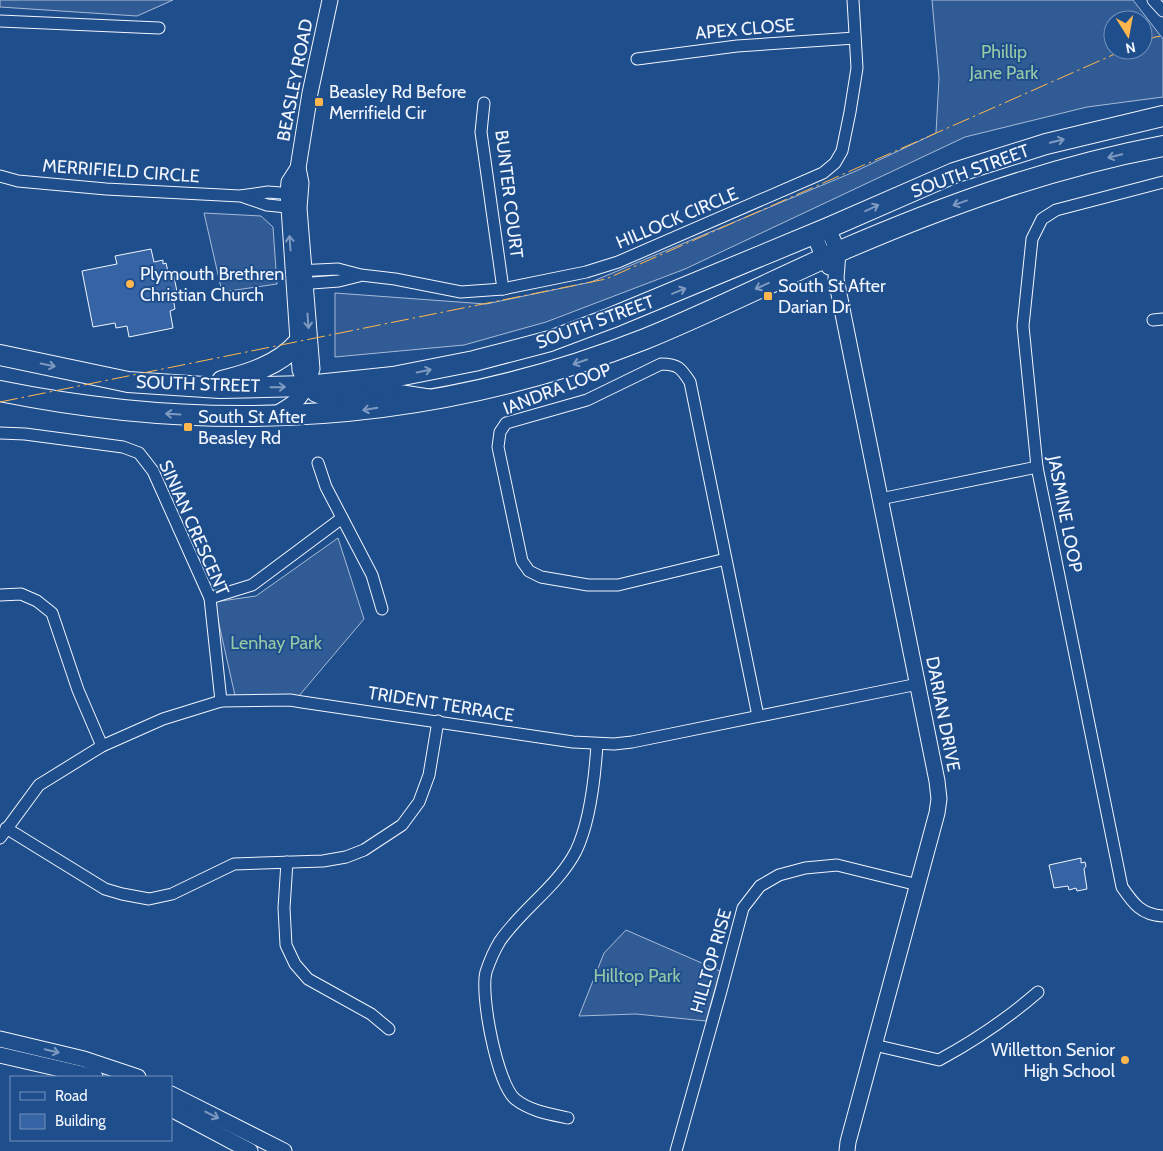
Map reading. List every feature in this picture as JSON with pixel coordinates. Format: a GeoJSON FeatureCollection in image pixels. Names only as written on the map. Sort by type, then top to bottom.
{"type":"FeatureCollection","features":[{"type":"Feature","properties":{"kind":"highway","name":"SOUTH STREET"},"geometry":{"type":"LineString","coordinates":[[0,355],[128,382],[220,388],[307,386],[394,377],[474,361],[550,341],[611,318],[821,231],[954,173],[1046,144],[1163,116]]}},
{"type":"Feature","properties":{"kind":"highway","name":"SOUTH STREET"},"geometry":{"type":"LineString","coordinates":[[0,391],[45,400],[133,412],[229,417],[323,414],[435,399],[514,382],[605,354],[648,338],[831,255],[998,189],[1086,164],[1163,146]]}},
{"type":"Feature","properties":{"kind":"highway"},"geometry":{"type":"LineString","coordinates":[[200,387],[244,375],[261,368],[284,357],[298,344]]}},
{"type":"Feature","properties":{"kind":"main road","name":"BEASLEY ROAD"},"geometry":{"type":"LineString","coordinates":[[307,386],[312,369],[299,278],[294,201],[289,182],[298,168],[310,93],[330,0]]}},
{"type":"Feature","properties":{"kind":"main road","name":"DARIAN DRIVE"},"geometry":{"type":"LineString","coordinates":[[821,231],[831,255],[836,279],[918,684],[937,781],[938,799],[937,813],[846,1151]]}},
{"type":"Feature","properties":{"kind":"main road","name":"BEASLEY ROAD"},"geometry":{"type":"LineString","coordinates":[[299,278],[298,344],[300,370],[307,386]]}},
{"type":"Feature","properties":{"kind":"main road"},"geometry":{"type":"LineString","coordinates":[[271,417],[300,399],[307,386],[315,394],[327,399],[396,392],[418,394],[435,399]]}},
{"type":"Feature","properties":{"kind":"main road"},"geometry":{"type":"LineString","coordinates":[[0,1038],[84,1060],[135,1076]]}},
{"type":"Feature","properties":{"kind":"main road"},"geometry":{"type":"LineString","coordinates":[[0,1055],[91,1076]]}},
{"type":"Feature","properties":{"kind":"main road"},"geometry":{"type":"LineString","coordinates":[[172,1095],[284,1151]]}},
{"type":"Feature","properties":{"kind":"main road"},"geometry":{"type":"LineString","coordinates":[[172,1110],[250,1151]]}},
{"type":"Feature","properties":{"kind":"street","name":"HILLOCK CIRCLE"},"geometry":{"type":"LineString","coordinates":[[299,278],[338,269],[361,276],[395,279],[461,292],[503,289],[586,272],[618,262],[823,173],[835,162],[842,151],[850,112],[857,68],[853,0]]}},
{"type":"Feature","properties":{"kind":"street"},"geometry":{"type":"LineString","coordinates":[[1153,0],[1163,11]]}},
{"type":"Feature","properties":{"kind":"street"},"geometry":{"type":"LineString","coordinates":[[0,21],[159,28]]}},
{"type":"Feature","properties":{"kind":"street","name":"APEX CLOSE"},"geometry":{"type":"LineString","coordinates":[[637,59],[737,46],[855,38]]}},
{"type":"Feature","properties":{"kind":"street","name":"BUNTER COURT"},"geometry":{"type":"LineString","coordinates":[[484,103],[481,132],[503,289]]}},
{"type":"Feature","properties":{"kind":"street","name":"MERRIFIELD CIRCLE"},"geometry":{"type":"LineString","coordinates":[[0,176],[18,181],[106,189],[240,196],[267,205],[294,201]]}},
{"type":"Feature","properties":{"kind":"street","name":"JASMINE LOOP"},"geometry":{"type":"LineString","coordinates":[[1163,182],[1056,210],[1042,219],[1032,239],[1023,326],[1037,467],[1122,887],[1133,903],[1145,912],[1163,916]]}},
{"type":"Feature","properties":{"kind":"street","name":"IANDRA LOOP"},"geometry":{"type":"LineString","coordinates":[[726,559],[618,585],[588,585],[541,577],[529,572],[522,561],[498,447],[500,432],[506,424],[587,400],[661,364],[672,364],[683,370],[690,382],[758,716]]}},
{"type":"Feature","properties":{"kind":"street","name":"SINIAN CRESCENT"},"geometry":{"type":"LineString","coordinates":[[0,432],[123,447],[139,453],[153,470],[210,598],[221,700]]}},
{"type":"Feature","properties":{"kind":"street"},"geometry":{"type":"LineString","coordinates":[[318,463],[326,487],[372,575],[382,609]]}},
{"type":"Feature","properties":{"kind":"street"},"geometry":{"type":"LineString","coordinates":[[880,499],[1037,467]]}},
{"type":"Feature","properties":{"kind":"street"},"geometry":{"type":"LineString","coordinates":[[210,598],[252,585],[342,518]]}},
{"type":"Feature","properties":{"kind":"street"},"geometry":{"type":"LineString","coordinates":[[0,595],[21,594],[37,601],[52,613],[78,690],[102,746]]}},
{"type":"Feature","properties":{"kind":"street","name":"TRIDENT TERRACE"},"geometry":{"type":"LineString","coordinates":[[0,838],[39,785],[102,746],[163,718],[221,700],[290,700],[597,744],[632,742],[918,684]]}},
{"type":"Feature","properties":{"kind":"street"},"geometry":{"type":"LineString","coordinates":[[6,828],[104,889],[149,898],[172,894],[234,864],[323,861],[346,857],[364,850],[402,825],[419,802],[429,775],[438,721]]}},
{"type":"Feature","properties":{"kind":"street"},"geometry":{"type":"LineString","coordinates":[[568,1118],[533,1110],[514,1098],[503,1080],[485,1005],[486,973],[500,941],[564,870],[575,852],[586,826],[597,744]]}},
{"type":"Feature","properties":{"kind":"street"},"geometry":{"type":"LineString","coordinates":[[287,862],[284,908],[286,945],[295,964],[308,978],[371,1014],[389,1029]]}},
{"type":"Feature","properties":{"kind":"street","name":"HILLTOP RISE"},"geometry":{"type":"LineString","coordinates":[[676,1151],[722,991],[743,908],[760,886],[779,875],[805,868],[838,865],[918,885]]}},
{"type":"Feature","properties":{"kind":"street"},"geometry":{"type":"LineString","coordinates":[[874,1045],[939,1060],[966,1045],[1019,1008],[1038,992]]}},
{"type":"Feature","properties":{"kind":"shaded area"},"geometry":{"type":"Polygon","coordinates":[[[0,0],[173,0],[137,16],[0,7],[0,0]]]}},
{"type":"Feature","properties":{"kind":"shaded area","name":"Phillip Jane Park"},"geometry":{"type":"Polygon","coordinates":[[[932,0],[1133,0],[1141,10],[1103,10],[1103,60],[1153,60],[1153,26],[1163,39],[1163,97],[1087,107],[965,137],[685,269],[546,322],[464,345],[335,357],[335,293],[486,304],[591,282],[856,171],[936,133],[939,78],[932,0]]]}},
{"type":"Feature","properties":{"kind":"shaded area"},"geometry":{"type":"Polygon","coordinates":[[[204,213],[261,216],[273,227],[277,284],[222,292],[204,213]]]}},
{"type":"Feature","properties":{"kind":"shaded area","name":"Lenhay Park"},"geometry":{"type":"Polygon","coordinates":[[[338,538],[364,619],[298,697],[236,700],[214,602],[256,596],[338,538]]]}},
{"type":"Feature","properties":{"kind":"shaded area","name":"Hilltop Park"},"geometry":{"type":"Polygon","coordinates":[[[626,930],[720,971],[706,1021],[636,1014],[579,1016],[604,953],[626,930]]]}},
{"type":"Feature","properties":{"kind":"building","name":"Plymouth Brethren Christian Church"},"geometry":{"type":"Polygon","coordinates":[[[151,249],[154,262],[163,260],[163,264],[166,263],[168,272],[173,271],[178,297],[173,298],[175,309],[170,311],[173,328],[129,337],[127,326],[116,328],[115,323],[93,327],[82,271],[117,264],[115,256],[151,249]]]}},
{"type":"Feature","properties":{"kind":"building"},"geometry":{"type":"Polygon","coordinates":[[[1081,858],[1081,863],[1085,862],[1086,866],[1084,869],[1087,889],[1077,891],[1076,888],[1069,890],[1068,886],[1054,888],[1049,865],[1081,858]]]}},
{"type":"Feature","properties":{"kind":"power"},"geometry":{"type":"LineString","coordinates":[[1153,38],[1163,36]]}},
{"type":"Feature","properties":{"kind":"power"},"geometry":{"type":"LineString","coordinates":[[0,402],[606,279],[1103,59]]}},
{"type":"Feature","properties":{"kind":"place","name":"Beasley Rd Before Merrifield Cir"},"geometry":{"type":"Point","coordinates":[319,102]}},
{"type":"Feature","properties":{"kind":"place","name":"Plymouth Brethren Christian Church"},"geometry":{"type":"Point","coordinates":[130,284]}},
{"type":"Feature","properties":{"kind":"place","name":"South St After Darian Dr"},"geometry":{"type":"Point","coordinates":[768,296]}},
{"type":"Feature","properties":{"kind":"place","name":"South St After Beasley Rd"},"geometry":{"type":"Point","coordinates":[188,427]}},
{"type":"Feature","properties":{"kind":"place","name":"Willetton Senior High School"},"geometry":{"type":"Point","coordinates":[1125,1060]}}]}
